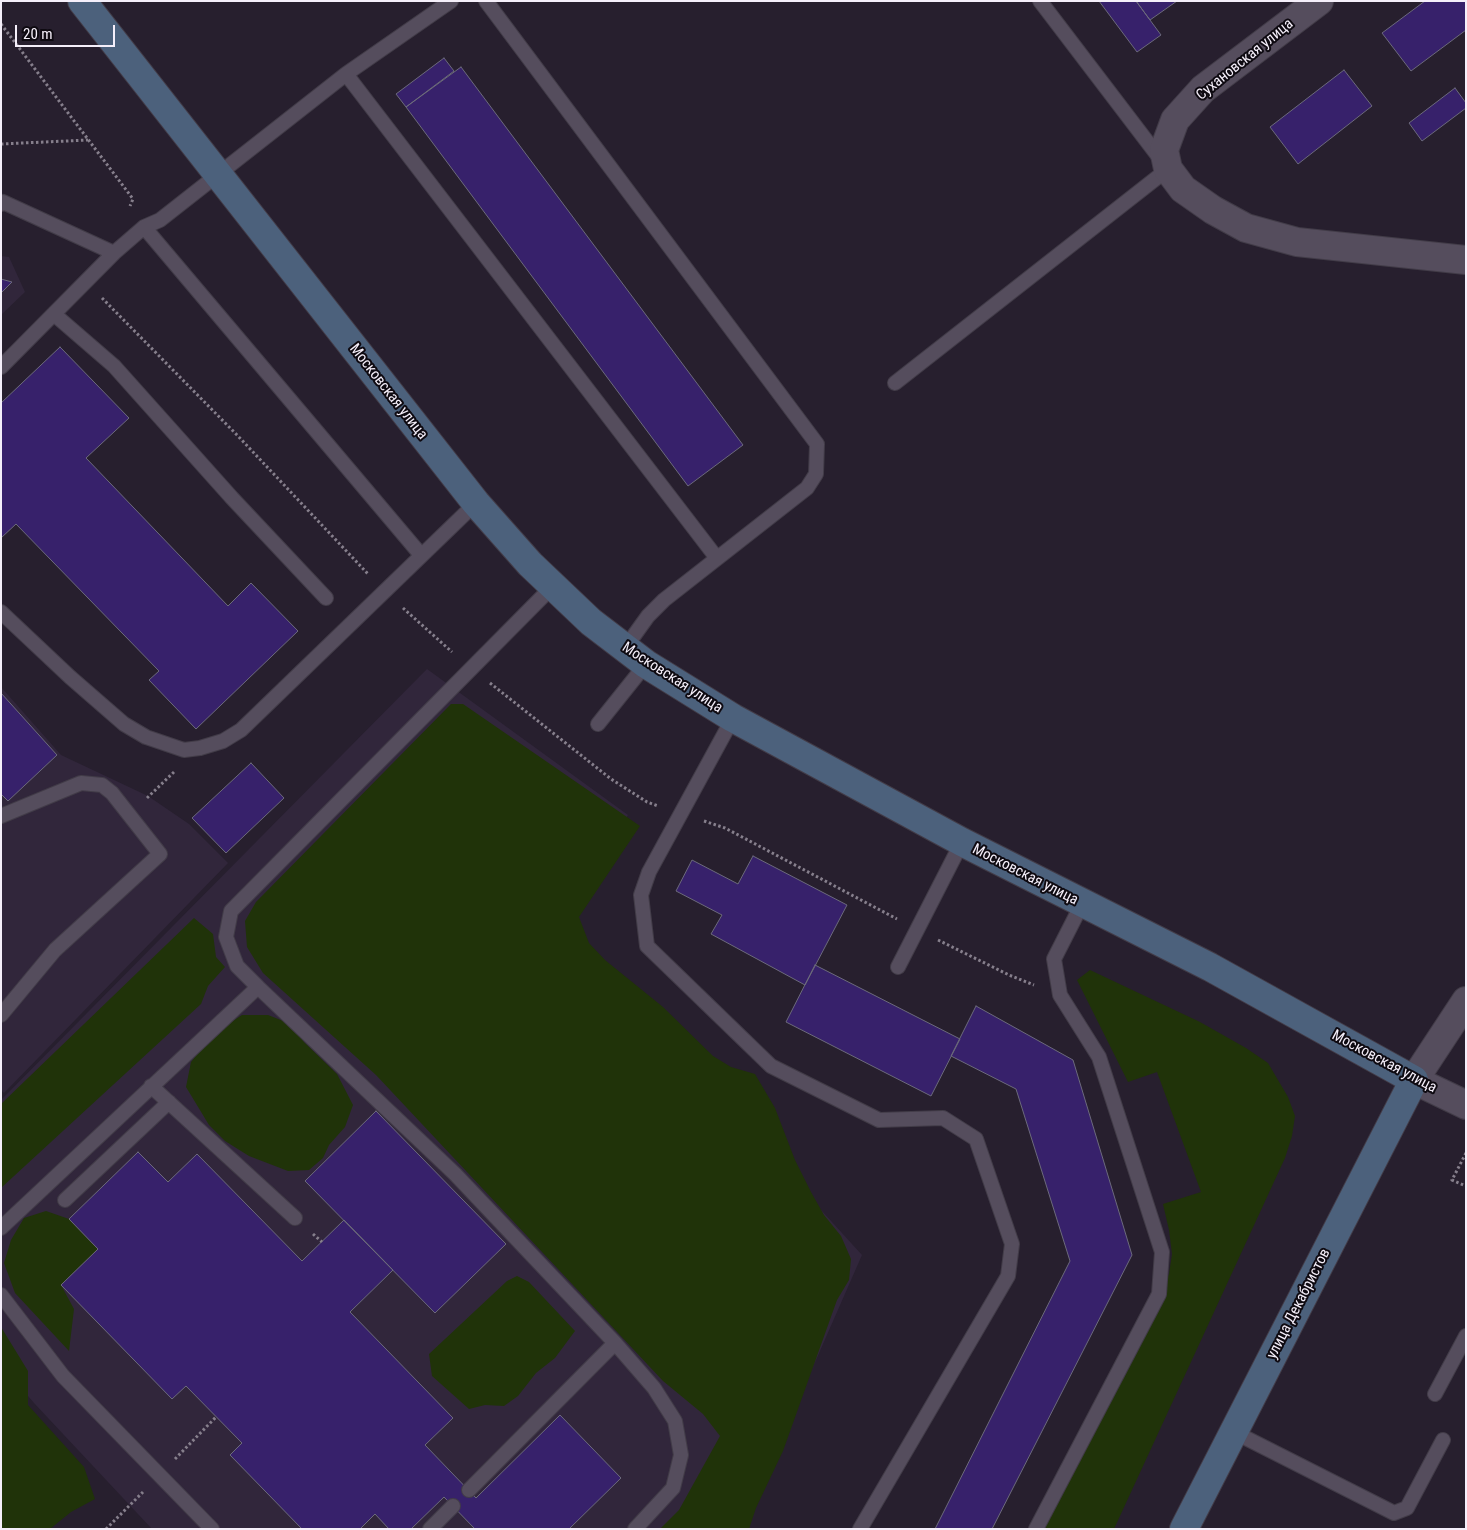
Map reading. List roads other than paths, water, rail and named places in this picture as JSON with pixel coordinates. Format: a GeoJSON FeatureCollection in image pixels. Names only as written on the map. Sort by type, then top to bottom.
{"type":"FeatureCollection","features":[{"type":"Feature","properties":{"kind":"main road","name":"Московская улица"},"geometry":{"type":"LineString","coordinates":[[82,1],[217,176],[476,502],[552,586],[636,656],[732,718],[962,842],[1210,967],[1414,1080]]}},
{"type":"Feature","properties":{"kind":"main road","name":"улица Декабристов"},"geometry":{"type":"LineString","coordinates":[[1184,1529],[1414,1080]]}},
{"type":"Feature","properties":{"kind":"street","name":"Сухановская улица"},"geometry":{"type":"LineString","coordinates":[[1166,159],[1175,120],[1203,89],[1319,1]]}},
{"type":"Feature","properties":{"kind":"street"},"geometry":{"type":"LineString","coordinates":[[1166,159],[1183,189],[1213,210],[1246,228],[1297,242],[1466,260]]}},
{"type":"Feature","properties":{"kind":"street"},"geometry":{"type":"LineString","coordinates":[[1414,1080],[1466,1001]]}},
{"type":"Feature","properties":{"kind":"street","name":"Московская улица"},"geometry":{"type":"LineString","coordinates":[[1414,1080],[1466,1104]]}},
{"type":"Feature","properties":{"kind":"lane"},"geometry":{"type":"LineString","coordinates":[[1,367],[55,315],[114,252],[144,227],[160,220],[346,74],[451,1]]}},
{"type":"Feature","properties":{"kind":"lane"},"geometry":{"type":"LineString","coordinates":[[486,1],[817,444],[816,474],[807,488],[716,558],[648,616],[636,656],[598,724]]}},
{"type":"Feature","properties":{"kind":"lane"},"geometry":{"type":"LineString","coordinates":[[895,383],[1166,159],[1040,1]]}},
{"type":"Feature","properties":{"kind":"lane"},"geometry":{"type":"LineString","coordinates":[[346,74],[716,558]]}},
{"type":"Feature","properties":{"kind":"lane"},"geometry":{"type":"LineString","coordinates":[[1,204],[3,202],[114,252]]}},
{"type":"Feature","properties":{"kind":"lane"},"geometry":{"type":"LineString","coordinates":[[144,227],[421,555]]}},
{"type":"Feature","properties":{"kind":"lane"},"geometry":{"type":"LineString","coordinates":[[55,315],[114,366],[232,498],[326,598]]}},
{"type":"Feature","properties":{"kind":"lane"},"geometry":{"type":"LineString","coordinates":[[1,612],[70,677],[124,724],[146,738],[184,750],[223,741],[241,730],[476,502]]}},
{"type":"Feature","properties":{"kind":"lane"},"geometry":{"type":"LineString","coordinates":[[552,586],[231,911],[226,937],[237,966],[455,1174],[615,1343],[654,1388],[675,1421],[681,1455],[673,1488],[635,1529]]}},
{"type":"Feature","properties":{"kind":"lane"},"geometry":{"type":"LineString","coordinates":[[732,718],[649,872],[641,895],[647,946],[771,1066],[880,1120],[943,1118],[976,1139],[1012,1244],[1008,1276],[860,1529]]}},
{"type":"Feature","properties":{"kind":"lane"},"geometry":{"type":"LineString","coordinates":[[1,816],[81,783],[102,785],[112,793],[160,854],[55,950],[1,1015]]}},
{"type":"Feature","properties":{"kind":"lane"},"geometry":{"type":"LineString","coordinates":[[898,967],[962,842]]}},
{"type":"Feature","properties":{"kind":"lane"},"geometry":{"type":"LineString","coordinates":[[1036,1529],[1159,1294],[1162,1252],[1099,1057],[1060,995],[1054,959],[1082,904]]}},
{"type":"Feature","properties":{"kind":"lane"},"geometry":{"type":"LineString","coordinates":[[1,1228],[258,988]]}},
{"type":"Feature","properties":{"kind":"lane"},"geometry":{"type":"LineString","coordinates":[[151,1086],[295,1218]]}},
{"type":"Feature","properties":{"kind":"lane"},"geometry":{"type":"LineString","coordinates":[[65,1200],[169,1102]]}},
{"type":"Feature","properties":{"kind":"lane"},"geometry":{"type":"LineString","coordinates":[[1,1295],[63,1376],[212,1529]]}},
{"type":"Feature","properties":{"kind":"lane"},"geometry":{"type":"LineString","coordinates":[[1435,1394],[1466,1336]]}},
{"type":"Feature","properties":{"kind":"lane"},"geometry":{"type":"LineString","coordinates":[[469,1490],[615,1343]]}},
{"type":"Feature","properties":{"kind":"lane"},"geometry":{"type":"LineString","coordinates":[[1234,1432],[1394,1513],[1407,1508],[1443,1440]]}},
{"type":"Feature","properties":{"kind":"lane"},"geometry":{"type":"LineString","coordinates":[[430,1529],[453,1506]]}}]}
